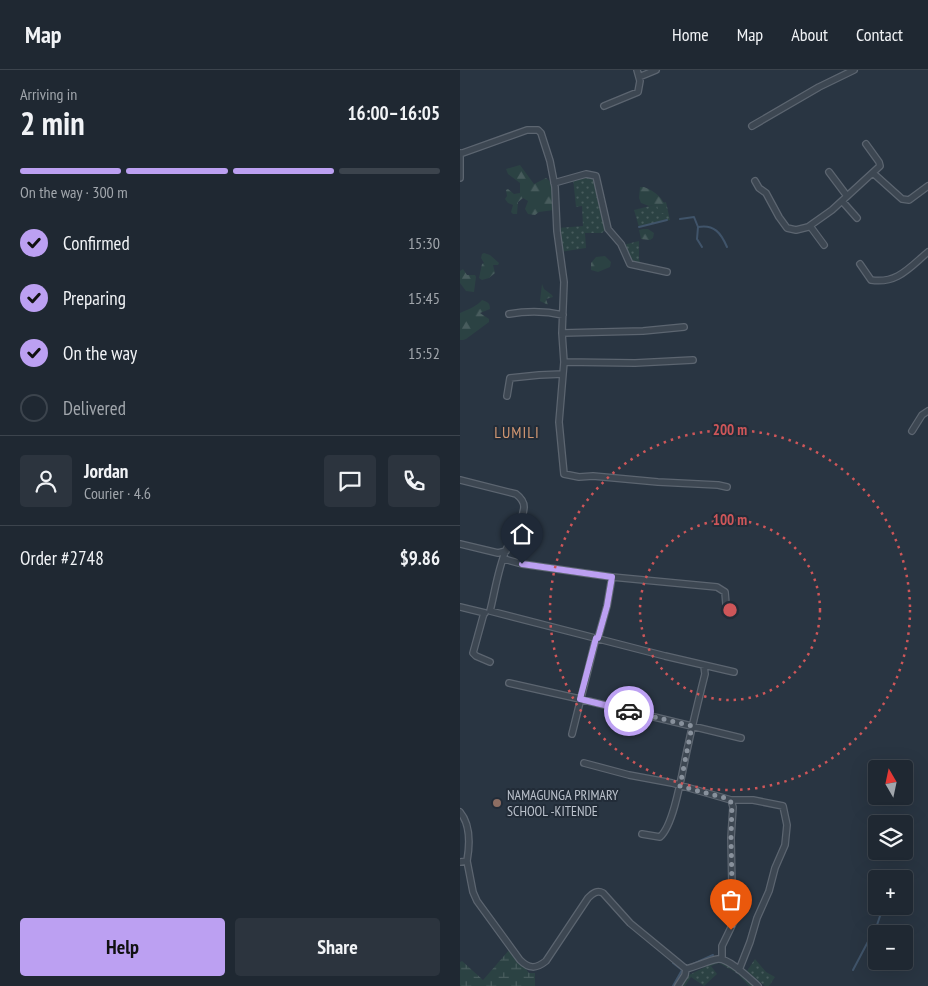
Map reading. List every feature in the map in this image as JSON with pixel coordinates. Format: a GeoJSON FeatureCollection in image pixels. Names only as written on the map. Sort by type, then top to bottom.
{"type":"FeatureCollection","features":[{"type":"Feature","properties":{"kind":"street"},"geometry":{"type":"LineString","coordinates":[[604,106],[638,92],[640,87],[637,70]]}},
{"type":"Feature","properties":{"kind":"street"},"geometry":{"type":"LineString","coordinates":[[639,77],[656,70]]}},
{"type":"Feature","properties":{"kind":"street"},"geometry":{"type":"LineString","coordinates":[[752,126],[819,87],[854,70]]}},
{"type":"Feature","properties":{"kind":"street"},"geometry":{"type":"LineString","coordinates":[[460,178],[460,153],[527,130],[538,130],[541,133],[554,183],[557,231],[564,282],[562,333],[564,362],[559,422],[564,474],[571,477],[593,476],[658,482],[718,484],[727,487]]}},
{"type":"Feature","properties":{"kind":"street"},"geometry":{"type":"LineString","coordinates":[[755,180],[759,188],[766,193],[779,217],[788,228],[796,230],[810,226],[845,199],[880,164],[866,144]]}},
{"type":"Feature","properties":{"kind":"street"},"geometry":{"type":"LineString","coordinates":[[829,172],[857,218]]}},
{"type":"Feature","properties":{"kind":"street"},"geometry":{"type":"LineString","coordinates":[[873,173],[902,199],[909,200],[928,186]]}},
{"type":"Feature","properties":{"kind":"street"},"geometry":{"type":"LineString","coordinates":[[554,183],[586,174],[596,176],[608,229],[621,244],[630,264],[667,272]]}},
{"type":"Feature","properties":{"kind":"street"},"geometry":{"type":"LineString","coordinates":[[810,226],[824,245]]}},
{"type":"Feature","properties":{"kind":"street"},"geometry":{"type":"LineString","coordinates":[[860,264],[870,280],[886,281],[900,276],[928,252]]}},
{"type":"Feature","properties":{"kind":"street"},"geometry":{"type":"LineString","coordinates":[[509,314],[544,311],[563,315]]}},
{"type":"Feature","properties":{"kind":"street"},"geometry":{"type":"LineString","coordinates":[[562,333],[642,331],[684,327]]}},
{"type":"Feature","properties":{"kind":"street"},"geometry":{"type":"LineString","coordinates":[[564,362],[635,363],[693,360]]}},
{"type":"Feature","properties":{"kind":"street"},"geometry":{"type":"LineString","coordinates":[[507,396],[510,378],[539,374],[563,374]]}},
{"type":"Feature","properties":{"kind":"street"},"geometry":{"type":"LineString","coordinates":[[912,432],[922,414],[928,411]]}},
{"type":"Feature","properties":{"kind":"street"},"geometry":{"type":"LineString","coordinates":[[460,480],[520,496],[524,507],[506,551],[473,653],[490,662]]}},
{"type":"Feature","properties":{"kind":"street"},"geometry":{"type":"LineString","coordinates":[[460,544],[498,553],[506,551]]}},
{"type":"Feature","properties":{"kind":"street"},"geometry":{"type":"LineString","coordinates":[[504,559],[522,564],[612,577],[717,587],[725,592],[726,604]]}},
{"type":"Feature","properties":{"kind":"street"},"geometry":{"type":"LineString","coordinates":[[572,734],[580,699],[607,606],[612,577]]}},
{"type":"Feature","properties":{"kind":"street"},"geometry":{"type":"LineString","coordinates":[[460,607],[734,672]]}},
{"type":"Feature","properties":{"kind":"street"},"geometry":{"type":"LineString","coordinates":[[642,834],[660,838],[663,835],[680,786],[705,674],[704,666]]}},
{"type":"Feature","properties":{"kind":"street"},"geometry":{"type":"LineString","coordinates":[[509,683],[741,738]]}},
{"type":"Feature","properties":{"kind":"street"},"geometry":{"type":"LineString","coordinates":[[584,763],[730,800],[753,800],[782,806],[787,825],[785,845],[739,970]]}},
{"type":"Feature","properties":{"kind":"street"},"geometry":{"type":"LineString","coordinates":[[722,959],[722,946],[739,910],[732,884],[731,838],[733,808],[730,800]]}},
{"type":"Feature","properties":{"kind":"street"},"geometry":{"type":"LineString","coordinates":[[460,812],[467,824],[469,850],[467,861],[473,892],[477,901],[520,960],[527,966],[535,968],[546,962],[588,898],[592,893],[599,892],[603,893],[630,923],[686,969]]}},
{"type":"Feature","properties":{"kind":"street"},"geometry":{"type":"LineString","coordinates":[[460,862],[467,861]]}},
{"type":"Feature","properties":{"kind":"street"},"geometry":{"type":"LineString","coordinates":[[686,969],[722,959],[758,986]]}},
{"type":"Feature","properties":{"kind":"street"},"geometry":{"type":"LineString","coordinates":[[678,986],[685,975],[686,969]]}},
{"type":"Feature","properties":{"kind":"green space"},"geometry":{"type":"Polygon","coordinates":[[[520,165],[534,184],[546,178],[549,181],[554,192],[554,210],[539,212],[535,215],[528,214],[525,209],[528,201],[523,198],[518,202],[517,214],[511,212],[513,205],[505,199],[507,196],[506,190],[508,189],[514,194],[520,193],[520,183],[508,174],[506,169],[520,165]]]}},
{"type":"Feature","properties":{"kind":"green space"},"geometry":{"type":"Polygon","coordinates":[[[583,176],[594,177],[606,229],[602,233],[585,233],[586,248],[560,252],[558,228],[583,226],[582,206],[576,207],[573,178],[583,176]]]}},
{"type":"Feature","properties":{"kind":"green space"},"geometry":{"type":"Polygon","coordinates":[[[640,187],[644,187],[659,196],[664,203],[666,211],[664,213],[659,213],[657,205],[649,206],[641,203],[639,198],[640,187]]]}},
{"type":"Feature","properties":{"kind":"green space"},"geometry":{"type":"Polygon","coordinates":[[[666,202],[670,220],[639,227],[634,210],[666,202]]]}},
{"type":"Feature","properties":{"kind":"green space"},"geometry":{"type":"Polygon","coordinates":[[[648,229],[654,233],[653,238],[650,240],[641,239],[639,230],[648,229]]]}},
{"type":"Feature","properties":{"kind":"green space"},"geometry":{"type":"Polygon","coordinates":[[[639,241],[641,266],[633,265],[623,245],[639,241]]]}},
{"type":"Feature","properties":{"kind":"green space"},"geometry":{"type":"Polygon","coordinates":[[[484,253],[490,255],[499,263],[498,265],[493,265],[495,273],[489,278],[482,280],[479,278],[482,264],[484,263],[481,258],[484,253]]]}},
{"type":"Feature","properties":{"kind":"green space"},"geometry":{"type":"Polygon","coordinates":[[[605,256],[611,262],[610,267],[598,272],[591,270],[591,263],[596,257],[605,256]]]}},
{"type":"Feature","properties":{"kind":"green space"},"geometry":{"type":"Polygon","coordinates":[[[463,269],[467,275],[475,275],[476,277],[474,292],[466,291],[460,283],[460,271],[463,269]]]}},
{"type":"Feature","properties":{"kind":"green space"},"geometry":{"type":"Polygon","coordinates":[[[542,284],[544,289],[553,297],[546,299],[548,305],[540,301],[542,284]]]}},
{"type":"Feature","properties":{"kind":"green space"},"geometry":{"type":"Polygon","coordinates":[[[482,300],[490,305],[490,309],[480,313],[489,319],[489,322],[466,339],[460,340],[460,313],[475,306],[482,300]]]}},
{"type":"Feature","properties":{"kind":"green space"},"geometry":{"type":"Polygon","coordinates":[[[510,949],[529,973],[535,973],[535,986],[460,986],[460,962],[462,961],[483,980],[510,949]]]}},
{"type":"Feature","properties":{"kind":"green space"},"geometry":{"type":"Polygon","coordinates":[[[755,959],[766,972],[775,977],[769,986],[765,986],[747,971],[755,959]]]}},
{"type":"Feature","properties":{"kind":"green space"},"geometry":{"type":"Polygon","coordinates":[[[715,962],[728,965],[754,986],[749,986],[737,973],[719,963],[711,966],[717,974],[704,986],[691,977],[685,986],[681,986],[687,976],[715,962]]]}},
{"type":"Feature","properties":{"kind":"waterway"},"geometry":{"type":"LineString","coordinates":[[680,219],[694,217],[698,227],[697,239],[702,247]]}},
{"type":"Feature","properties":{"kind":"waterway"},"geometry":{"type":"LineString","coordinates":[[639,227],[667,220]]}},
{"type":"Feature","properties":{"kind":"waterway"},"geometry":{"type":"LineString","coordinates":[[698,227],[713,228],[727,247]]}},
{"type":"Feature","properties":{"kind":"waterway"},"geometry":{"type":"LineString","coordinates":[[853,970],[875,931],[880,915]]}},
{"type":"Feature","properties":{"kind":"waterway"},"geometry":{"type":"LineString","coordinates":[[693,964],[713,955]]}},
{"type":"Feature","properties":{"kind":"waterway"},"geometry":{"type":"LineString","coordinates":[[673,963],[682,970],[673,986]]}},
{"type":"Feature","properties":{"kind":"way so far"},"geometry":{"type":"LineString","coordinates":[[629,711],[692,726],[680,786],[729,799],[732,804],[732,884],[739,910],[731,930]]}},
{"type":"Feature","properties":{"kind":"place","name":"NAMAGUNGA PRIMARY SCHOOL -KITENDE"},"geometry":{"type":"Point","coordinates":[497,803]}},
{"type":"Feature","properties":{"kind":"district","name":"LUMILI"},"geometry":{"type":"Point","coordinates":[517,432]}},
{"type":"Feature","properties":{"kind":"route"},"geometry":{"type":"LineString","coordinates":[[522,564],[612,577],[607,606],[598,638],[596,638],[580,699],[629,711]]}}]}
